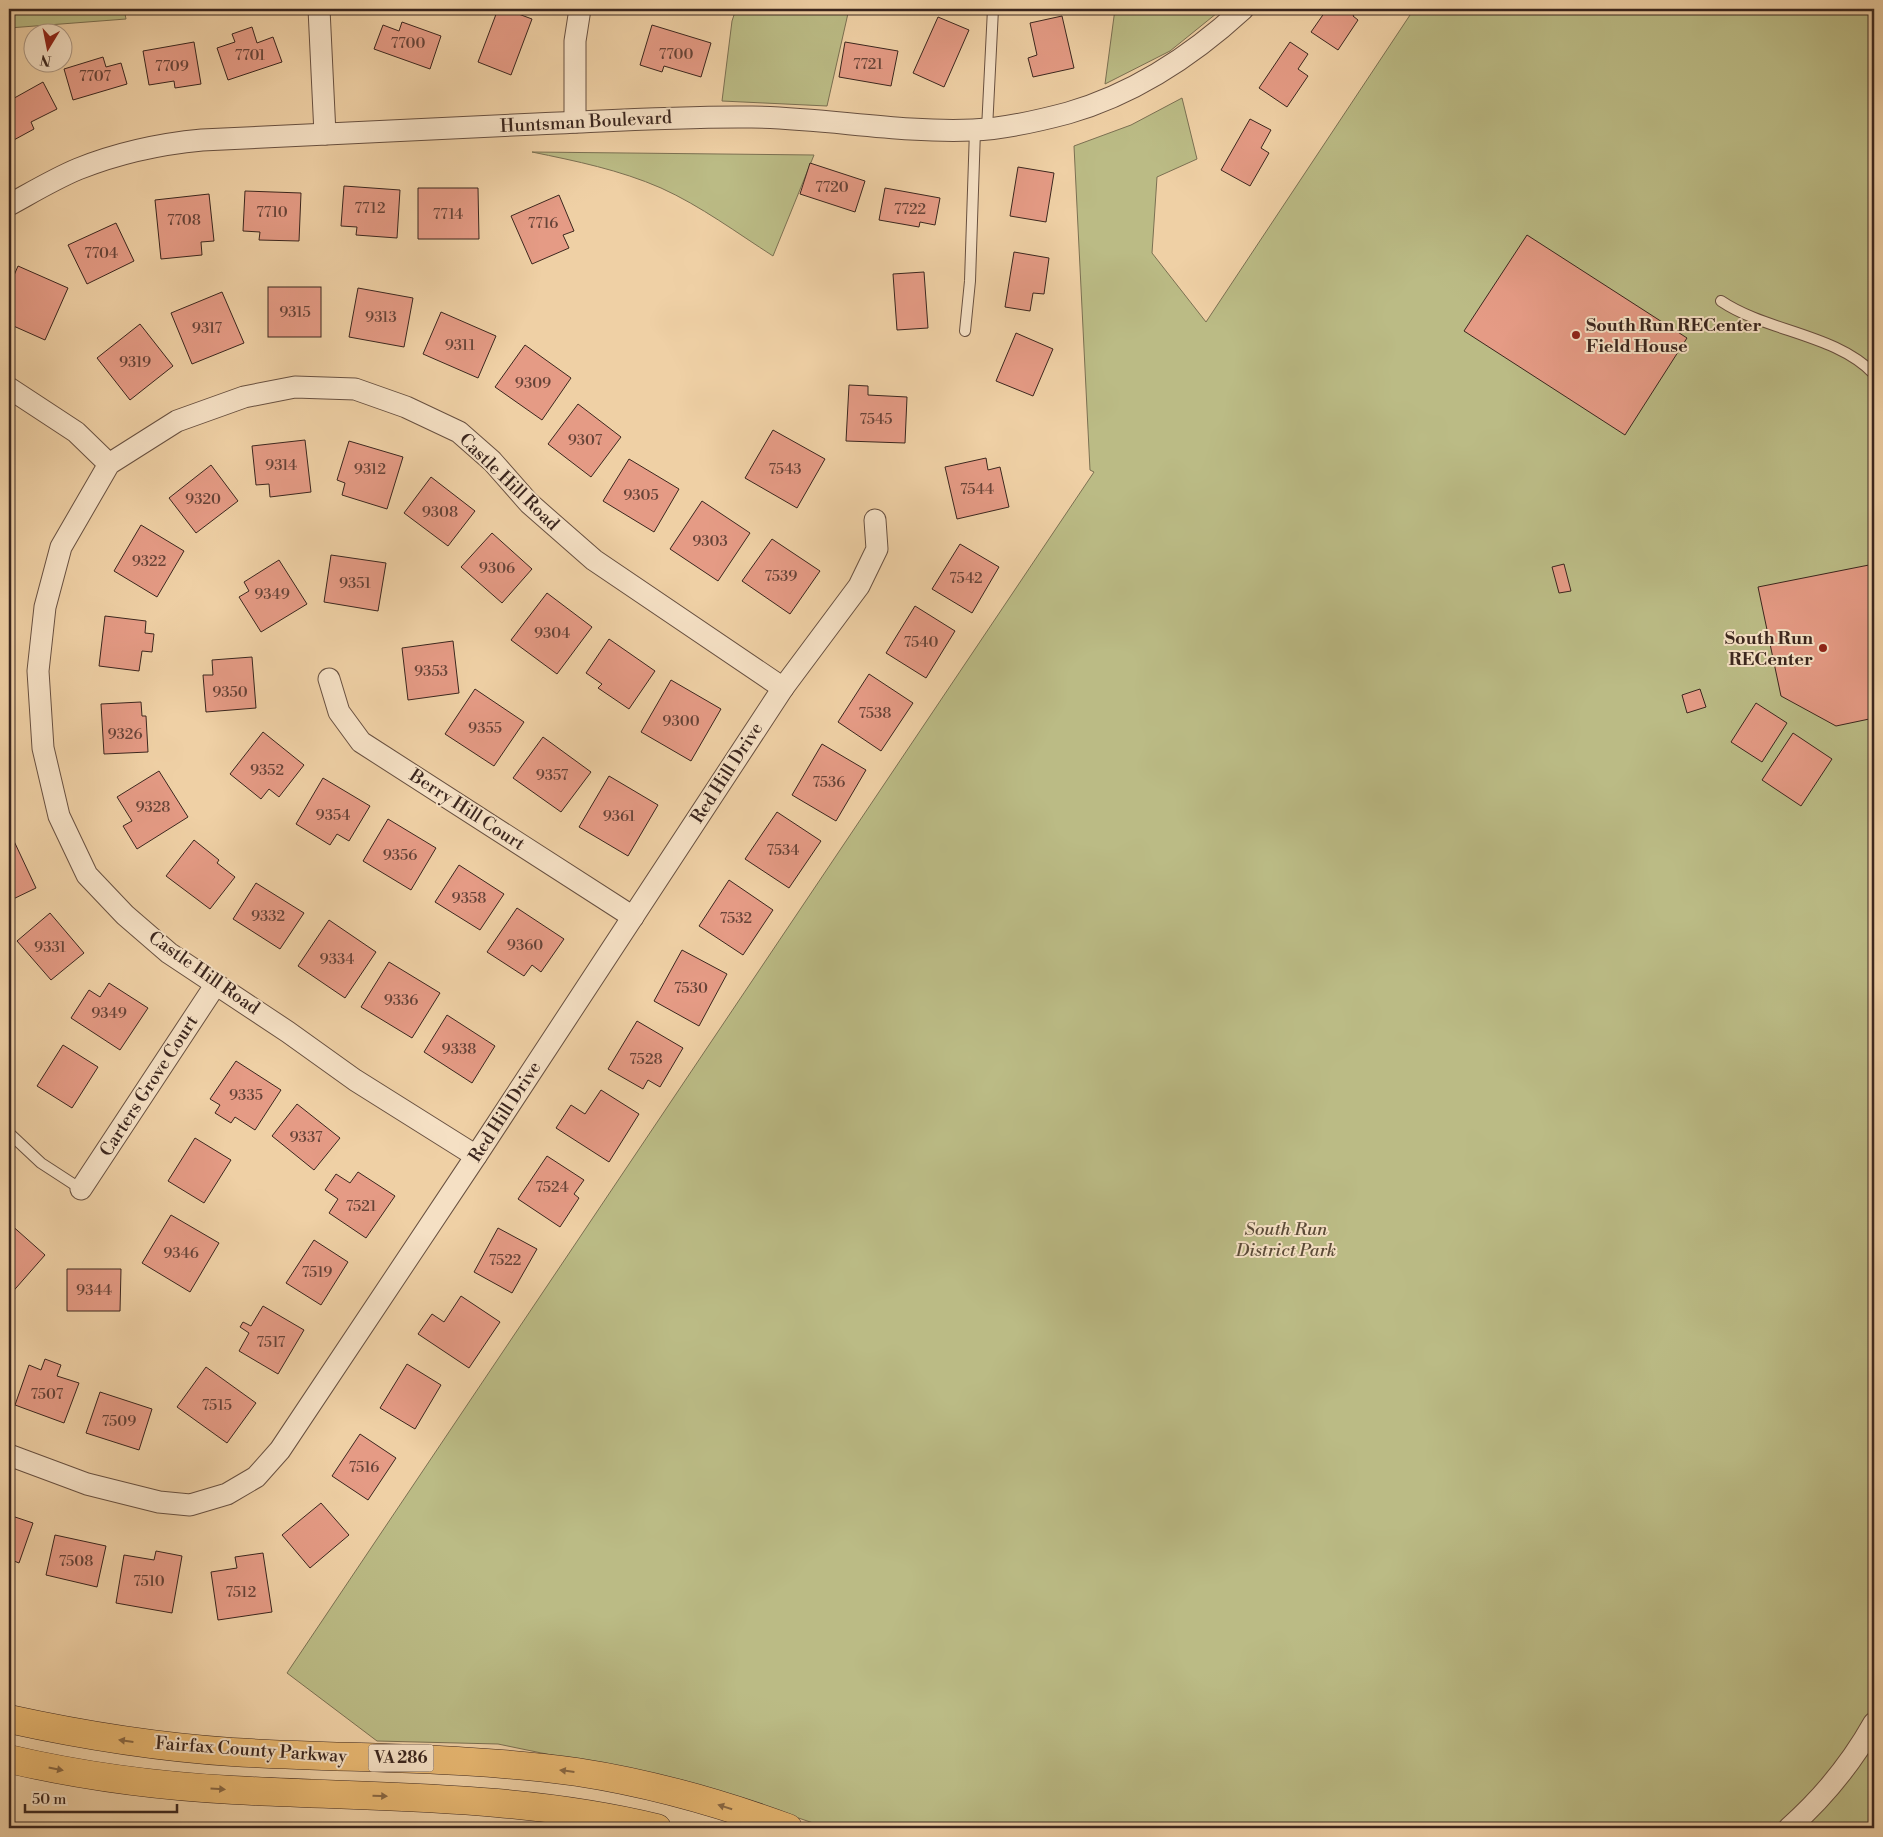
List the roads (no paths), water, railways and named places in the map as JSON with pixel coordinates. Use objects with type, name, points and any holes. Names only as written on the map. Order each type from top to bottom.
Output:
[{"type":"highway","name":"Fairfax County Parkway","points":[[9,1719],[81,1734],[196,1749],[461,1761],[578,1772],[691,1797],[788,1828]]},
{"type":"highway","name":"VA 286","points":[[9,1759],[69,1772],[190,1787],[521,1804],[592,1814],[657,1828]]},
{"type":"street","points":[[319,9],[325,134]]},
{"type":"street","points":[[575,122],[575,41],[580,9]]},
{"type":"street","name":"Huntsman Boulevard","points":[[9,205],[76,170],[121,154],[174,143],[202,140],[575,122],[754,117],[930,130],[981,130],[1068,113],[1110,98],[1164,70],[1191,52],[1243,9]]},
{"type":"street","name":"Castle Hill Road","points":[[476,1156],[355,1080],[169,953],[125,915],[87,875],[58,816],[43,748],[38,671],[45,607],[61,546],[109,464],[178,421],[244,397],[295,387],[355,389],[406,407],[459,432],[492,461],[529,503],[594,560],[783,688]]},
{"type":"street","points":[[9,388],[76,432],[109,464]]},
{"type":"street","name":"Red Hill Drive","points":[[9,1455],[87,1484],[167,1503],[190,1505],[227,1494],[256,1477],[280,1450],[476,1156],[783,688],[859,586],[877,549],[875,520]]},
{"type":"street","name":"Berry Hill Court","points":[[329,678],[339,712],[361,742],[633,916]]},
{"type":"street","name":"Carters Grove Court","points":[[81,1188],[216,984]]},
{"type":"street","points":[[1789,1828],[1815,1805],[1837,1781],[1874,1723]]},
{"type":"lane","points":[[965,331],[981,130],[994,9]]},
{"type":"lane","points":[[1721,301],[1739,314],[1844,352],[1874,374]]},
{"type":"lane","points":[[9,1133],[41,1163],[81,1188]]},
{"type":"place","name":"South Run RECenter Field House","points":[[1576,335]]},
{"type":"place","name":"South Run RECenter","points":[[1823,648]]},
{"type":"park label","name":"South Run District Park","points":[[1286,1239]]}]
